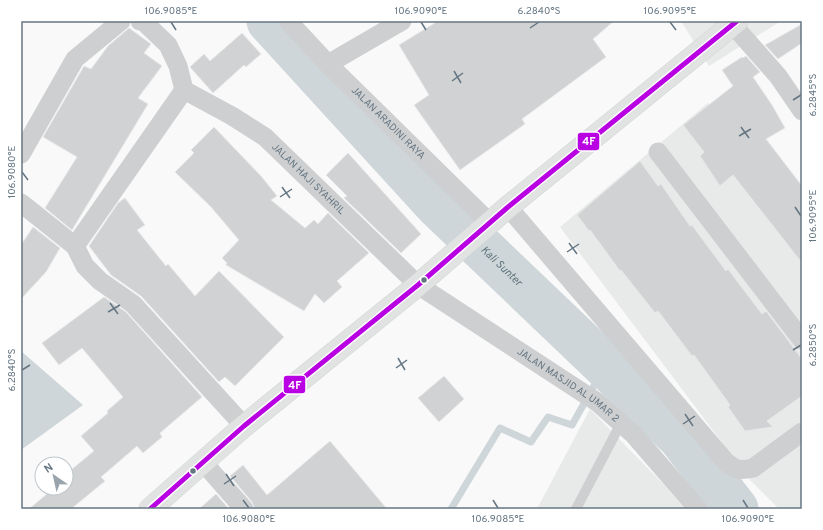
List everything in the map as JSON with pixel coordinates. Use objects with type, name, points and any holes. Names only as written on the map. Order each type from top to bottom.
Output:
[{"type":"main road","points":[[150,509],[244,426],[418,286],[508,207],[735,23]]},
{"type":"street","points":[[21,154],[75,59],[121,21]]},
{"type":"street","points":[[75,246],[184,90],[178,66],[168,45],[144,22],[140,21]]},
{"type":"street","name":"JALAN ARADINI RAYA","points":[[288,21],[484,228]]},
{"type":"street","points":[[328,64],[402,21]]},
{"type":"street","points":[[735,23],[778,76],[802,111]]},
{"type":"street","name":"JALAN HAJI SYAHRIL","points":[[184,90],[232,116],[265,137],[418,286]]},
{"type":"street","points":[[658,152],[802,340]]},
{"type":"street","points":[[21,203],[75,246],[85,266],[100,281],[133,304],[244,426]]},
{"type":"street","points":[[508,207],[726,462],[736,469],[745,470],[753,468],[802,432]]},
{"type":"street","name":"JALAN MASJID AL UMAR 2","points":[[418,286],[597,402],[634,435],[698,509]]},
{"type":"street","points":[[203,462],[244,509]]},
{"type":"lane","points":[[576,509],[621,423]]},
{"type":"shaded area","points":[[681,21],[781,21],[709,66]]},
{"type":"shaded area","points":[[708,103],[802,225],[802,509],[779,509],[751,481],[560,227]]},
{"type":"shaded area","points":[[21,351],[83,405],[21,450]]},
{"type":"shaded area","points":[[590,409],[666,487],[685,509],[537,509]]},
{"type":"building","points":[[438,21],[614,21],[593,39],[606,57],[522,119],[525,124],[460,170],[414,105],[429,95],[399,45]]},
{"type":"building","points":[[802,24],[802,43],[778,59],[765,45]]},
{"type":"building","points":[[129,28],[151,44],[144,53],[162,66],[138,98],[148,104],[72,230],[45,208],[77,157],[43,137],[84,66],[91,69],[108,46]]},
{"type":"building","points":[[242,33],[261,54],[246,67],[244,65],[213,93],[190,67],[204,54],[210,61]]},
{"type":"building","points":[[746,56],[760,72],[753,77],[772,105],[785,128],[766,139],[802,186],[802,263],[733,175],[720,186],[700,156],[704,152],[683,125],[733,86],[722,70]]},
{"type":"building","points":[[214,127],[261,176],[277,196],[271,200],[305,228],[314,220],[318,224],[328,213],[369,253],[337,281],[342,287],[324,303],[315,294],[304,311],[226,265],[227,263],[222,258],[239,240],[211,207],[175,172],[194,153],[191,150]]},
{"type":"building","points":[[348,153],[421,234],[401,253],[344,198],[347,196],[326,175]]},
{"type":"building","points":[[640,161],[658,186],[661,184],[690,226],[692,225],[726,271],[728,269],[762,314],[766,311],[802,359],[802,396],[767,421],[773,427],[745,431],[728,407],[730,405],[694,355],[692,356],[658,311],[655,313],[621,270],[620,271],[577,215]]},
{"type":"building","points":[[125,198],[145,225],[137,230],[166,266],[168,264],[195,296],[219,271],[284,337],[235,386],[225,377],[219,382],[141,296],[111,275],[89,246],[118,203]]},
{"type":"building","points":[[33,227],[60,248],[46,272],[21,299],[21,245]]},
{"type":"building","points":[[104,297],[126,312],[202,397],[160,433],[162,437],[143,453],[137,446],[101,477],[105,481],[71,509],[29,509],[44,496],[74,496],[74,467],[94,451],[81,436],[108,413],[107,411],[123,397],[82,348],[59,365],[42,343]]},
{"type":"building","points":[[444,376],[464,399],[439,422],[418,398]]},
{"type":"building","points":[[330,441],[387,509],[255,509],[252,502],[230,476],[243,465],[267,495]]},
{"type":"building","points":[[216,494],[229,509],[199,509]]},
{"type":"waterway","name":"Kali Sunter","points":[[269,21],[438,206],[680,437],[736,509]]},
{"type":"waterway","points":[[451,509],[500,428],[531,442],[548,417],[572,425],[605,366]]},
{"type":"transit line","name":"4F","points":[[150,509],[244,426],[418,285],[508,207],[737,21]]}]
